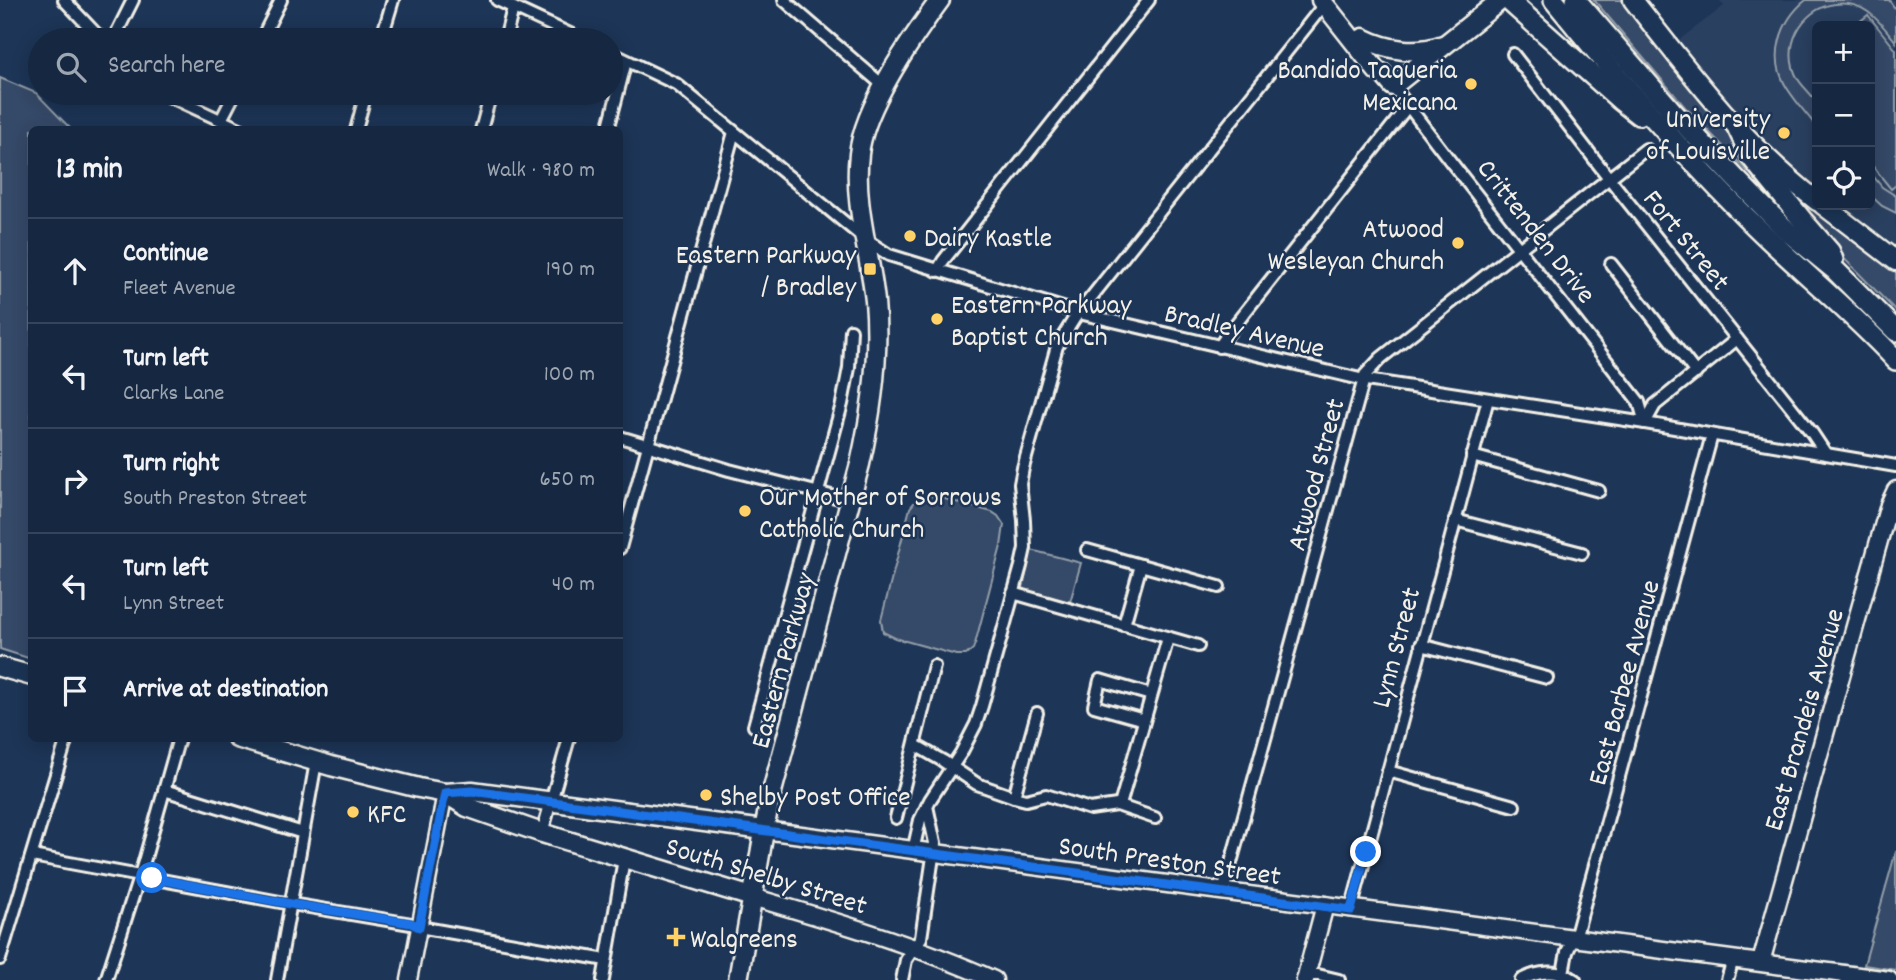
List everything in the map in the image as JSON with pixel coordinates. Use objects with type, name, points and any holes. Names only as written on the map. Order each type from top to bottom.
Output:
[{"type":"highway","points":[[1508,0],[1620,100],[1667,132]]},
{"type":"highway","points":[[1554,0],[1620,80],[1743,214],[1896,360]]},
{"type":"highway","points":[[1576,0],[1656,94],[1734,177],[1787,231],[1836,271],[1896,331]]},
{"type":"highway","points":[[1738,129],[1752,158],[1830,252],[1836,271]]},
{"type":"main road","name":"Eastern Parkway","points":[[738,980],[769,803],[867,433],[876,367],[875,302],[860,203],[859,153],[865,130],[885,86],[940,0]]},
{"type":"main road","points":[[1388,80],[1446,44],[1501,0]]},
{"type":"main road","points":[[1633,0],[1738,129],[1812,197]]},
{"type":"main road","name":"Crittenden Drive","points":[[1327,1],[1363,38],[1383,66],[1388,80]]},
{"type":"main road","name":"Crittenden Drive","points":[[1327,1],[1377,71],[1388,80]]},
{"type":"main road","points":[[1363,38],[1397,50],[1429,49],[1446,44]]},
{"type":"main road","points":[[1829,210],[1896,261]]},
{"type":"main road","name":"East Brandeis Avenue","points":[[1761,962],[1894,497]]},
{"type":"main road","points":[[0,667],[28,675]]},
{"type":"main road","points":[[250,742],[316,762],[445,793]]},
{"type":"main road","name":"South Preston Street","points":[[445,793],[472,791],[1889,980]]},
{"type":"main road","name":"South Shelby Street","points":[[445,793],[467,807],[542,833],[914,948],[994,980]]},
{"type":"main road","points":[[1306,978],[1325,905]]},
{"type":"street","points":[[64,0],[91,28]]},
{"type":"street","points":[[119,28],[133,0]]},
{"type":"street","points":[[267,28],[281,0]]},
{"type":"street","points":[[385,28],[393,0]]},
{"type":"street","points":[[497,0],[557,28]]},
{"type":"street","points":[[784,0],[885,86]]},
{"type":"street","points":[[937,271],[1149,0]]},
{"type":"street","points":[[913,850],[920,820],[933,793],[961,753],[976,724],[1025,548],[1020,484],[1057,346],[1079,313],[1327,1]]},
{"type":"street","points":[[508,28],[513,8]]},
{"type":"street","name":"Fort Street","points":[[1513,54],[1804,422],[1826,454]]},
{"type":"street","name":"Bradley Avenue","points":[[623,59],[676,84],[866,240],[889,255],[937,271],[1079,313],[1363,379],[1896,466]]},
{"type":"street","points":[[623,72],[626,61]]},
{"type":"street","name":"Crittenden Drive","points":[[1388,80],[1639,402],[1645,423]]},
{"type":"street","points":[[188,105],[234,126]]},
{"type":"street","points":[[221,120],[229,105]]},
{"type":"street","points":[[357,126],[363,105]]},
{"type":"street","points":[[482,126],[488,105]]},
{"type":"street","points":[[609,126],[615,105]]},
{"type":"street","points":[[1219,347],[1408,106]]},
{"type":"street","points":[[623,537],[734,132]]},
{"type":"street","name":"Atwood Street","points":[[1223,892],[1363,379],[1381,358],[1646,149]]},
{"type":"street","points":[[1611,264],[1696,373]]},
{"type":"street","points":[[754,726],[842,404],[849,369],[851,330]]},
{"type":"street","points":[[1645,423],[1655,405],[1737,339]]},
{"type":"street","name":"Lynn Street","points":[[1351,910],[1488,399]]},
{"type":"street","name":"East Barbee Avenue","points":[[1563,973],[1567,952],[1584,906],[1712,435]]},
{"type":"street","points":[[623,438],[729,470],[850,501]]},
{"type":"street","points":[[1472,456],[1599,491]]},
{"type":"street","points":[[1455,520],[1582,553]]},
{"type":"street","points":[[1087,550],[1219,587]]},
{"type":"street","points":[[1125,625],[1141,565]]},
{"type":"street","points":[[1013,593],[1198,646]]},
{"type":"street","points":[[1120,806],[1168,638]]},
{"type":"street","points":[[1421,646],[1547,678]]},
{"type":"street","points":[[896,818],[934,666]]},
{"type":"street","points":[[1144,720],[1094,706],[1100,680],[1151,695]]},
{"type":"street","points":[[1014,797],[1037,713]]},
{"type":"street","points":[[0,959],[66,742]]},
{"type":"street","points":[[106,980],[140,876],[178,742]]},
{"type":"street","points":[[542,833],[568,742]]},
{"type":"street","points":[[915,745],[977,784],[1014,797],[1026,800],[1046,795],[1090,809],[1117,804],[1155,818]]},
{"type":"street","points":[[277,980],[316,762]]},
{"type":"street","points":[[1388,771],[1514,806]]},
{"type":"street","points":[[164,790],[303,833]]},
{"type":"street","points":[[409,980],[445,793]]},
{"type":"street","points":[[902,980],[906,960],[921,938],[934,843],[927,806]]},
{"type":"street","points":[[32,856],[606,960]]},
{"type":"street","points":[[603,980],[624,859]]},
{"type":"street","points":[[1727,980],[1733,959]]},
{"type":"street","points":[[1521,980],[1539,973],[1563,973],[1576,980]]},
{"type":"street","points":[[1306,978],[1318,975],[1339,980]]},
{"type":"shaded area","points":[[1594,0],[1623,0],[1714,114],[1786,211],[1685,107]]},
{"type":"shaded area","name":"University of Louisville","points":[[1719,0],[1896,0],[1896,253],[1840,210],[1875,210],[1875,21],[1812,21],[1812,187],[1769,151],[1734,115],[1675,43],[1724,6]]},
{"type":"shaded area","points":[[1806,0],[1889,0],[1896,10],[1896,42],[1870,14],[1855,5],[1835,4],[1823,7],[1812,13],[1804,22],[1797,32],[1791,55],[1798,79],[1812,96],[1812,121],[1787,88],[1778,65],[1784,29]]},
{"type":"shaded area","points":[[1868,15],[1873,21],[1860,21]]},
{"type":"shaded area","points":[[1875,24],[1896,50],[1896,185],[1891,189],[1875,169]]},
{"type":"shaded area","points":[[0,78],[28,90],[28,105],[48,105],[68,126],[28,126],[28,658],[0,649]]},
{"type":"shaded area","points":[[1762,162],[1812,202],[1812,210],[1823,210],[1896,268],[1896,311],[1810,224]]},
{"type":"shaded area","points":[[1875,178],[1882,187],[1896,196],[1896,213],[1875,200]]},
{"type":"shaded area","points":[[923,496],[934,496],[992,512],[1004,525],[975,644],[966,655],[956,655],[895,638],[883,632],[881,620],[910,508]]},
{"type":"shaded area","points":[[1031,550],[1081,563],[1070,602],[1029,592],[1023,588]]},
{"type":"shaded area","points":[[1896,851],[1896,970],[1864,965]]},
{"type":"place","name":"Bandido Taqueria Mexicana","points":[[1471,84]]},
{"type":"place","name":"University of Louisville","points":[[1784,133]]},
{"type":"place","name":"Dairy Kastle","points":[[910,236]]},
{"type":"place","name":"Atwood Wesleyan Church","points":[[1458,243]]},
{"type":"place","name":"Eastern Parkway / Bradley","points":[[870,269]]},
{"type":"place","name":"Eastern Parkway Baptist Church","points":[[937,319]]},
{"type":"place","name":"Our Mother of Sorrows Catholic Church","points":[[745,511]]},
{"type":"place","name":"Shelby Post Office","points":[[706,795]]},
{"type":"place","name":"KFC","points":[[353,812]]},
{"type":"place","name":"Walgreens","points":[[676,937]]},
{"type":"route","points":[[152,878],[411,923],[419,927],[445,793],[472,791],[1351,910],[1366,852]]}]
